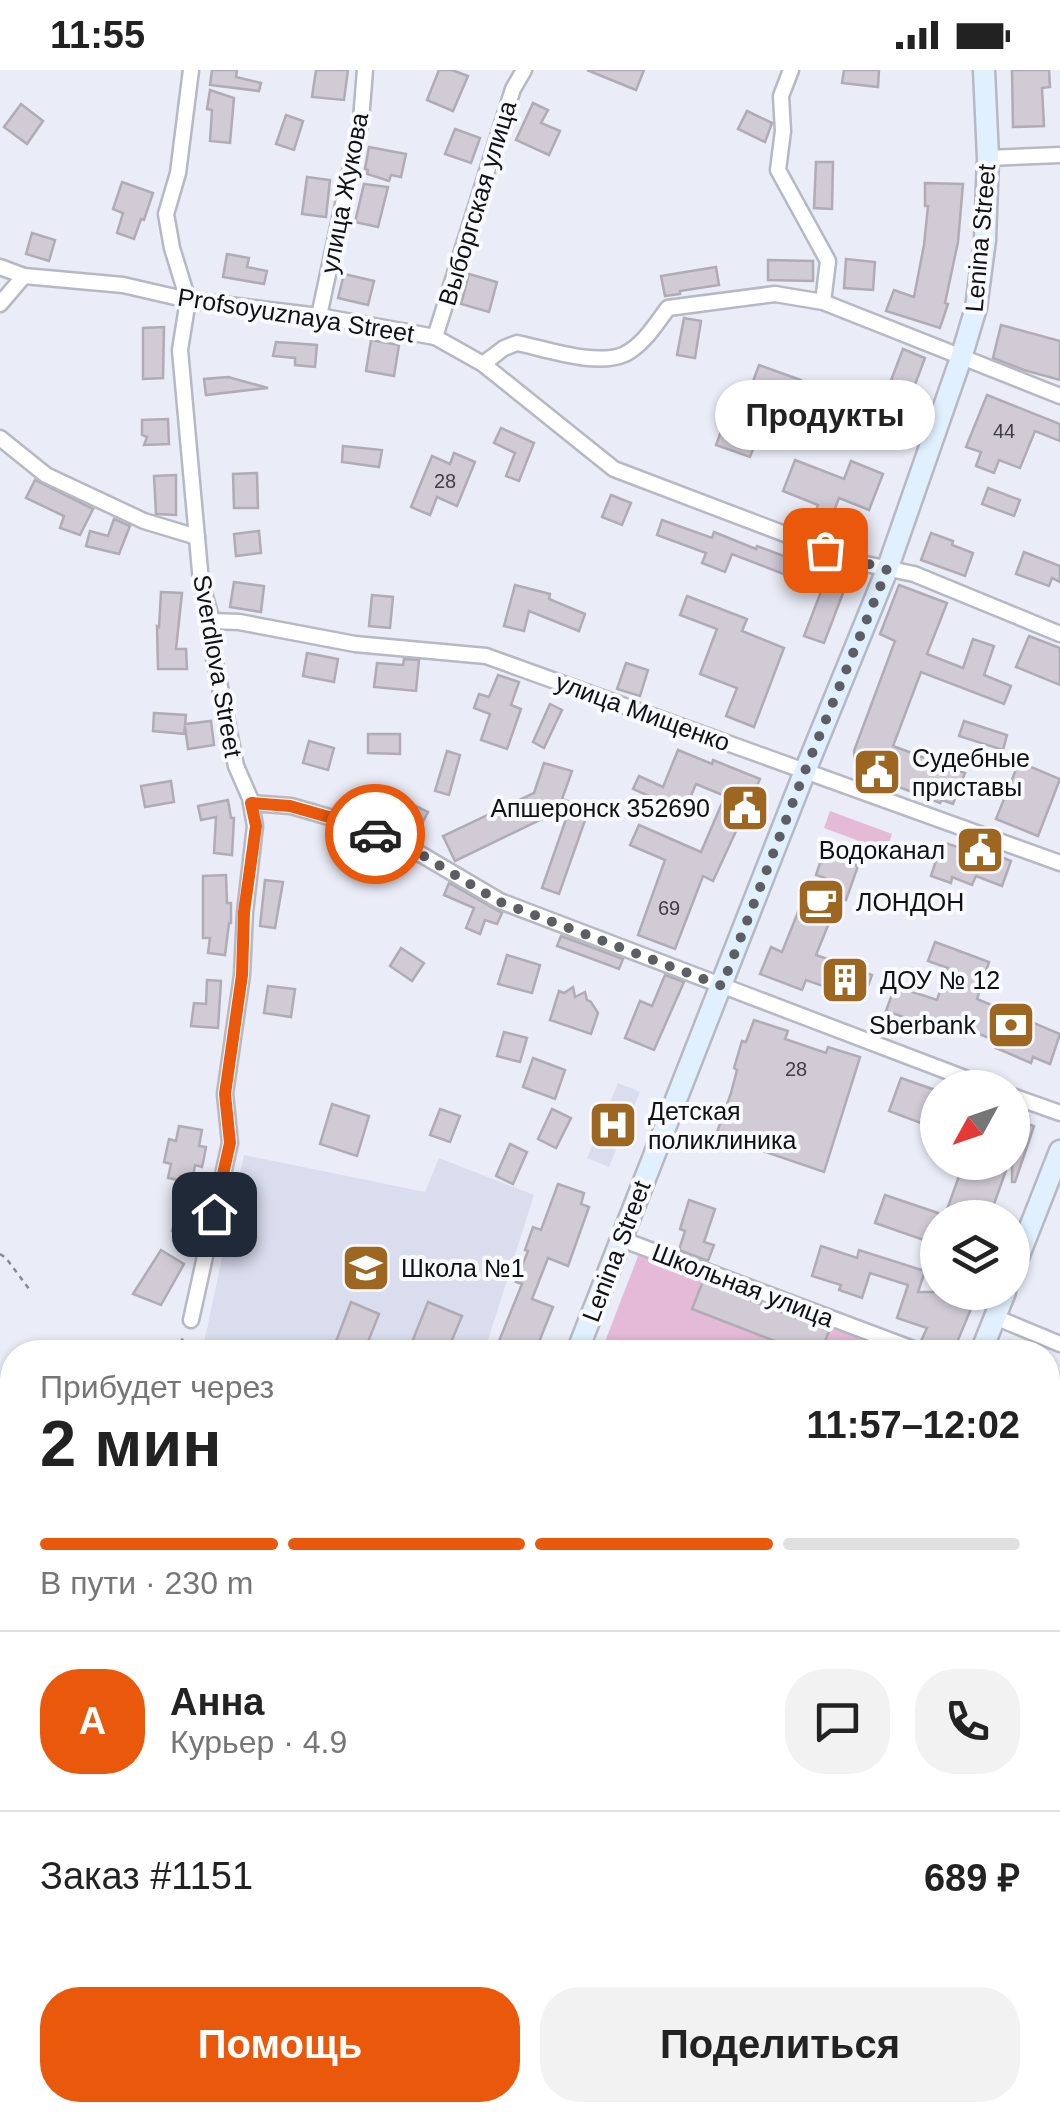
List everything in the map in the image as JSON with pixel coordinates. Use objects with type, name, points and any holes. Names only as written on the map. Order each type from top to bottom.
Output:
[{"type":"main road","name":"Lenina Street","points":[[582,1340],[887,570],[962,358],[976,308],[985,240],[988,158],[984,70]]},
{"type":"main road","points":[[1030,1228],[1060,1152]]},
{"type":"main road","points":[[985,1340],[998,1310]]},
{"type":"street","name":"Sverdlova Street","points":[[191,1320],[230,1143],[225,1094],[242,975],[244,912],[256,826],[236,766],[211,644],[212,621],[201,582],[180,350],[188,300],[166,214],[178,174],[192,70]]},
{"type":"street","name":"улица Жукова","points":[[318,316],[361,120],[365,70]]},
{"type":"street","name":"Выборгская улица","points":[[435,337],[513,88],[524,70]]},
{"type":"street","points":[[791,70],[781,96],[784,132],[778,170],[828,261],[823,302]]},
{"type":"street","points":[[988,158],[1060,156]]},
{"type":"street","name":"Profsoyuznaya Street","points":[[0,267],[24,276],[124,285],[188,300],[318,316],[435,337],[483,364],[614,469],[860,563],[914,574],[1060,634]]},
{"type":"street","points":[[0,304],[24,276]]},
{"type":"street","points":[[483,364],[516,343],[596,360],[624,354],[647,336],[668,308],[775,294],[823,302],[1060,396]]},
{"type":"street","points":[[0,438],[46,475],[144,521],[197,537]]},
{"type":"street","name":"улица Мищенко","points":[[212,621],[239,622],[354,644],[486,656],[1060,863]]},
{"type":"street","points":[[251,803],[290,806],[350,823],[422,855],[500,902],[944,1070]]},
{"type":"street","points":[[1030,1103],[1060,1114]]},
{"type":"street","name":"Школьная улица","points":[[620,1240],[888,1340]]},
{"type":"street","points":[[995,1317],[1050,1340]]},
{"type":"path","points":[[0,1254],[29,1289]]},
{"type":"path","points":[[182,1340],[191,1320]]},
{"type":"shaded area","points":[[830,811],[892,834],[886,851],[824,828]]},
{"type":"shaded area","name":"Детская поликлиника","points":[[618,1083],[640,1092],[609,1167],[587,1158]]},
{"type":"shaded area","name":"Школа №1","points":[[244,1155],[425,1192],[439,1158],[534,1195],[488,1340],[205,1340]]},
{"type":"shaded area","points":[[640,1251],[870,1340],[606,1340]]},
{"type":"building","points":[[212,70],[237,70],[236,77],[261,83],[259,91],[210,85]]},
{"type":"building","points":[[316,70],[348,70],[344,100],[312,97]]},
{"type":"building","points":[[439,70],[468,76],[453,111],[427,100]]},
{"type":"building","points":[[587,70],[644,70],[636,90]]},
{"type":"building","points":[[844,70],[879,70],[878,87],[842,83]]},
{"type":"building","points":[[1012,70],[1049,70],[1050,87],[1042,88],[1044,126],[1013,127]]},
{"type":"building","points":[[210,90],[234,98],[230,143],[210,141]]},
{"type":"building","points":[[533,103],[548,110],[541,123],[560,131],[549,155],[516,140]]},
{"type":"building","points":[[21,104],[43,121],[27,144],[4,127]]},
{"type":"building","points":[[747,111],[772,123],[765,142],[738,129]]},
{"type":"building","points":[[286,115],[303,121],[294,150],[276,144]]},
{"type":"building","points":[[455,129],[480,138],[471,163],[445,154]]},
{"type":"building","points":[[369,147],[406,154],[401,177],[391,175],[389,181],[367,174]]},
{"type":"building","points":[[816,162],[833,162],[832,209],[814,208]]},
{"type":"building","points":[[307,177],[330,180],[326,217],[302,214]]},
{"type":"building","points":[[122,182],[153,193],[134,239],[117,233],[123,213],[113,209]]},
{"type":"building","points":[[925,183],[963,184],[958,242],[940,328],[886,311],[894,290],[914,297],[928,206]]},
{"type":"building","points":[[364,184],[388,187],[378,227],[355,222]]},
{"type":"building","points":[[32,233],[55,240],[49,261],[26,254]]},
{"type":"building","points":[[227,254],[249,258],[247,267],[267,271],[264,284],[223,277]]},
{"type":"building","points":[[846,259],[875,262],[873,290],[844,288]]},
{"type":"building","points":[[768,260],[813,261],[813,281],[768,280]]},
{"type":"building","points":[[716,267],[719,285],[665,296],[661,276]]},
{"type":"building","points":[[344,274],[374,281],[368,305],[338,298]]},
{"type":"building","points":[[469,274],[497,282],[489,312],[461,304]]},
{"type":"building","points":[[684,318],[701,321],[695,358],[677,355]]},
{"type":"building","points":[[1001,325],[1060,341],[1060,380],[993,358]]},
{"type":"building","points":[[164,327],[163,378],[143,379],[143,328]]},
{"type":"building","points":[[371,340],[399,345],[394,376],[366,371]]},
{"type":"building","points":[[276,342],[317,345],[315,367],[295,365],[295,358],[273,356]]},
{"type":"building","points":[[903,349],[925,358],[904,414],[865,399],[870,385],[887,391]]},
{"type":"building","points":[[759,365],[801,380],[795,397],[824,409],[811,443],[798,438],[806,416],[748,395]]},
{"type":"building","points":[[228,377],[268,388],[206,395],[204,379]]},
{"type":"building","points":[[987,395],[1060,424],[1060,441],[1035,431],[1020,468],[999,460],[994,473],[976,466],[981,452],[966,447]]},
{"type":"building","points":[[726,418],[760,431],[750,457],[716,445]]},
{"type":"building","points":[[168,419],[169,444],[144,445],[147,437],[142,435],[142,420]]},
{"type":"building","points":[[501,428],[534,443],[519,481],[506,476],[515,453],[494,443]]},
{"type":"building","points":[[343,446],[382,450],[379,467],[342,462]]},
{"type":"building","points":[[454,453],[475,462],[457,506],[437,497],[430,515],[411,507],[432,456],[450,464]]},
{"type":"building","points":[[795,460],[844,479],[851,461],[883,474],[869,510],[839,498],[824,537],[808,530],[818,505],[783,491]]},
{"type":"building","points":[[257,473],[258,508],[234,508],[233,474]]},
{"type":"building","points":[[176,475],[176,515],[156,514],[154,476]]},
{"type":"building","points":[[35,480],[93,509],[80,535],[60,528],[64,516],[26,498]]},
{"type":"building","points":[[988,488],[1020,500],[1014,516],[982,504]]},
{"type":"building","points":[[611,495],[631,503],[622,525],[602,517]]},
{"type":"building","points":[[114,519],[130,526],[119,554],[86,546],[90,531],[108,536]]},
{"type":"building","points":[[662,520],[712,538],[714,532],[848,580],[824,643],[804,636],[822,589],[732,554],[725,572],[702,563],[706,553],[657,535]]},
{"type":"building","points":[[259,531],[261,553],[236,556],[234,534]]},
{"type":"building","points":[[931,533],[973,553],[965,576],[921,560]]},
{"type":"building","points":[[1024,552],[1060,566],[1060,582],[1052,578],[1049,586],[1016,574]]},
{"type":"building","points":[[234,582],[264,586],[261,612],[230,607]]},
{"type":"building","points":[[515,585],[550,594],[549,599],[585,614],[579,631],[529,611],[524,631],[504,626]]},
{"type":"building","points":[[899,585],[947,603],[927,654],[963,668],[973,639],[994,646],[984,675],[1011,686],[1004,704],[921,672],[893,746],[965,773],[953,804],[942,800],[940,803],[863,773],[855,763],[854,751],[895,641],[880,634]]},
{"type":"building","points":[[161,592],[182,593],[176,649],[186,649],[187,669],[158,669]]},
{"type":"building","points":[[372,595],[393,597],[390,628],[369,626]]},
{"type":"building","points":[[687,596],[747,619],[742,631],[784,648],[754,727],[726,716],[737,688],[700,674],[717,629],[680,615]]},
{"type":"building","points":[[1029,636],[1060,648],[1060,685],[1016,667]]},
{"type":"building","points":[[307,653],[338,659],[334,682],[303,676]]},
{"type":"building","points":[[404,659],[419,660],[416,691],[374,687],[377,663],[403,665]]},
{"type":"building","points":[[626,663],[648,670],[640,696],[617,689]]},
{"type":"building","points":[[498,675],[519,682],[511,705],[521,709],[507,749],[481,740],[490,714],[474,708],[479,694],[489,697]]},
{"type":"building","points":[[550,704],[562,710],[544,748],[533,742]]},
{"type":"building","points":[[154,713],[186,715],[185,724],[211,721],[214,745],[188,749],[185,726],[184,734],[153,731]]},
{"type":"building","points":[[964,721],[1007,735],[1003,750],[959,736]]},
{"type":"building","points":[[368,734],[400,734],[400,754],[368,753]]},
{"type":"building","points":[[309,741],[334,748],[328,770],[303,763]]},
{"type":"building","points":[[678,750],[760,779],[713,881],[703,876],[675,949],[638,935],[665,860],[630,845],[639,825],[701,852],[725,796],[696,784],[684,812],[633,789],[639,776],[663,787]]},
{"type":"building","points":[[447,751],[460,755],[449,795],[435,791]]},
{"type":"building","points":[[1019,762],[1060,779],[1038,836],[996,819]]},
{"type":"building","points":[[544,763],[572,771],[562,799],[589,809],[559,894],[542,888],[571,805],[455,861],[443,836],[534,793]]},
{"type":"building","points":[[171,781],[174,802],[145,807],[141,786]]},
{"type":"building","points":[[228,800],[234,818],[232,855],[214,853],[216,817],[201,820],[198,806]]},
{"type":"building","points":[[404,800],[428,812],[418,831],[394,819]]},
{"type":"building","points":[[942,842],[970,851],[973,845],[1011,861],[1002,886],[976,876],[972,885],[952,877],[951,883],[931,876]]},
{"type":"building","points":[[823,854],[858,866],[846,900],[842,898],[836,914],[833,913],[816,955],[872,975],[863,1000],[806,980],[802,990],[760,974],[771,947],[782,952],[800,907],[813,912],[825,878],[816,875]]},
{"type":"building","points":[[226,875],[231,923],[225,955],[208,953],[210,938],[203,938],[203,876]]},
{"type":"building","points":[[265,880],[283,882],[275,928],[260,926]]},
{"type":"building","points":[[449,883],[502,913],[497,924],[485,920],[480,934],[466,928],[474,908],[444,895]]},
{"type":"building","points":[[561,936],[623,959],[619,969],[557,946]]},
{"type":"building","points":[[935,942],[989,962],[977,999],[1060,1034],[1050,1064],[1033,1057],[1031,1063],[996,1048],[999,1042],[967,1029],[964,1037],[886,1011],[895,986],[937,1000],[948,968],[928,961]]},
{"type":"building","points":[[401,948],[424,963],[412,981],[390,966]]},
{"type":"building","points":[[507,955],[540,965],[532,993],[498,984]]},
{"type":"building","points":[[665,975],[684,982],[654,1050],[625,1038],[640,1001],[652,1006]]},
{"type":"building","points":[[207,980],[221,981],[218,1028],[191,1026],[194,1003],[206,1004]]},
{"type":"building","points":[[268,986],[295,989],[291,1017],[264,1013]]},
{"type":"building","points":[[573,987],[575,997],[585,992],[598,1013],[591,1034],[550,1020],[559,991],[564,993]]},
{"type":"building","points":[[754,1020],[788,1031],[785,1039],[826,1053],[828,1047],[860,1057],[824,1172],[716,1135],[731,1093],[742,1041],[746,1042]]},
{"type":"building","points":[[504,1032],[527,1038],[520,1062],[497,1056]]},
{"type":"building","points":[[533,1058],[565,1070],[555,1099],[523,1087]]},
{"type":"building","points":[[901,1078],[920,1085],[920,1123],[889,1111]]},
{"type":"building","points":[[332,1104],[369,1116],[357,1156],[320,1144]]},
{"type":"building","points":[[440,1109],[460,1116],[450,1142],[430,1135]]},
{"type":"building","points":[[552,1109],[571,1118],[556,1148],[538,1139]]},
{"type":"building","points":[[179,1126],[202,1130],[199,1146],[206,1147],[202,1167],[195,1165],[192,1183],[168,1178],[171,1164],[164,1162],[169,1139],[176,1141]]},
{"type":"building","points":[[510,1144],[527,1152],[513,1184],[496,1176]]},
{"type":"building","points":[[958,1180],[1003,1180],[995,1200],[950,1200]]},
{"type":"building","points":[[558,1184],[584,1193],[581,1204],[589,1207],[568,1266],[548,1258],[532,1299],[553,1307],[540,1340],[499,1340],[522,1284],[516,1282],[533,1227],[541,1230]]},
{"type":"building","points":[[885,1195],[920,1207],[920,1239],[875,1223]]},
{"type":"building","points":[[689,1200],[715,1209],[704,1242],[714,1245],[708,1261],[679,1250],[685,1231],[680,1229]]},
{"type":"building","points":[[179,1205],[198,1210],[192,1236],[172,1231]]},
{"type":"building","points":[[821,1246],[857,1258],[859,1250],[920,1269],[920,1310],[970,1310],[958,1340],[921,1340],[927,1328],[897,1318],[908,1285],[870,1273],[862,1298],[839,1290],[841,1285],[812,1276]]},
{"type":"building","points":[[161,1250],[184,1264],[161,1305],[133,1294]]},
{"type":"building","points":[[703,1281],[829,1331],[826,1340],[772,1340],[692,1309]]},
{"type":"building","points":[[351,1302],[379,1314],[369,1340],[337,1340]]},
{"type":"building","points":[[428,1302],[462,1316],[452,1340],[413,1340]]},
{"type":"way so far","points":[[375,834],[422,855],[500,902],[722,986],[887,570],[825,550]]},
{"type":"place","name":"Продукты","points":[[825,550]]},
{"type":"place","name":"Судебные приставы","points":[[877,772]]},
{"type":"place","name":"Апшеронск 352690","points":[[745,808]]},
{"type":"place","name":"Водоканал","points":[[980,850]]},
{"type":"place","name":"ЛОНДОН","points":[[821,902]]},
{"type":"place","name":"ДОУ № 12","points":[[845,980]]},
{"type":"place","name":"Sberbank","points":[[1011,1025]]},
{"type":"place","name":"Детская поликлиника","points":[[613,1125]]},
{"type":"place","name":"Школа №1","points":[[366,1268]]},
{"type":"route","points":[[214,1214],[230,1143],[225,1094],[242,975],[244,912],[256,826],[251,803],[290,806],[375,834]]}]
